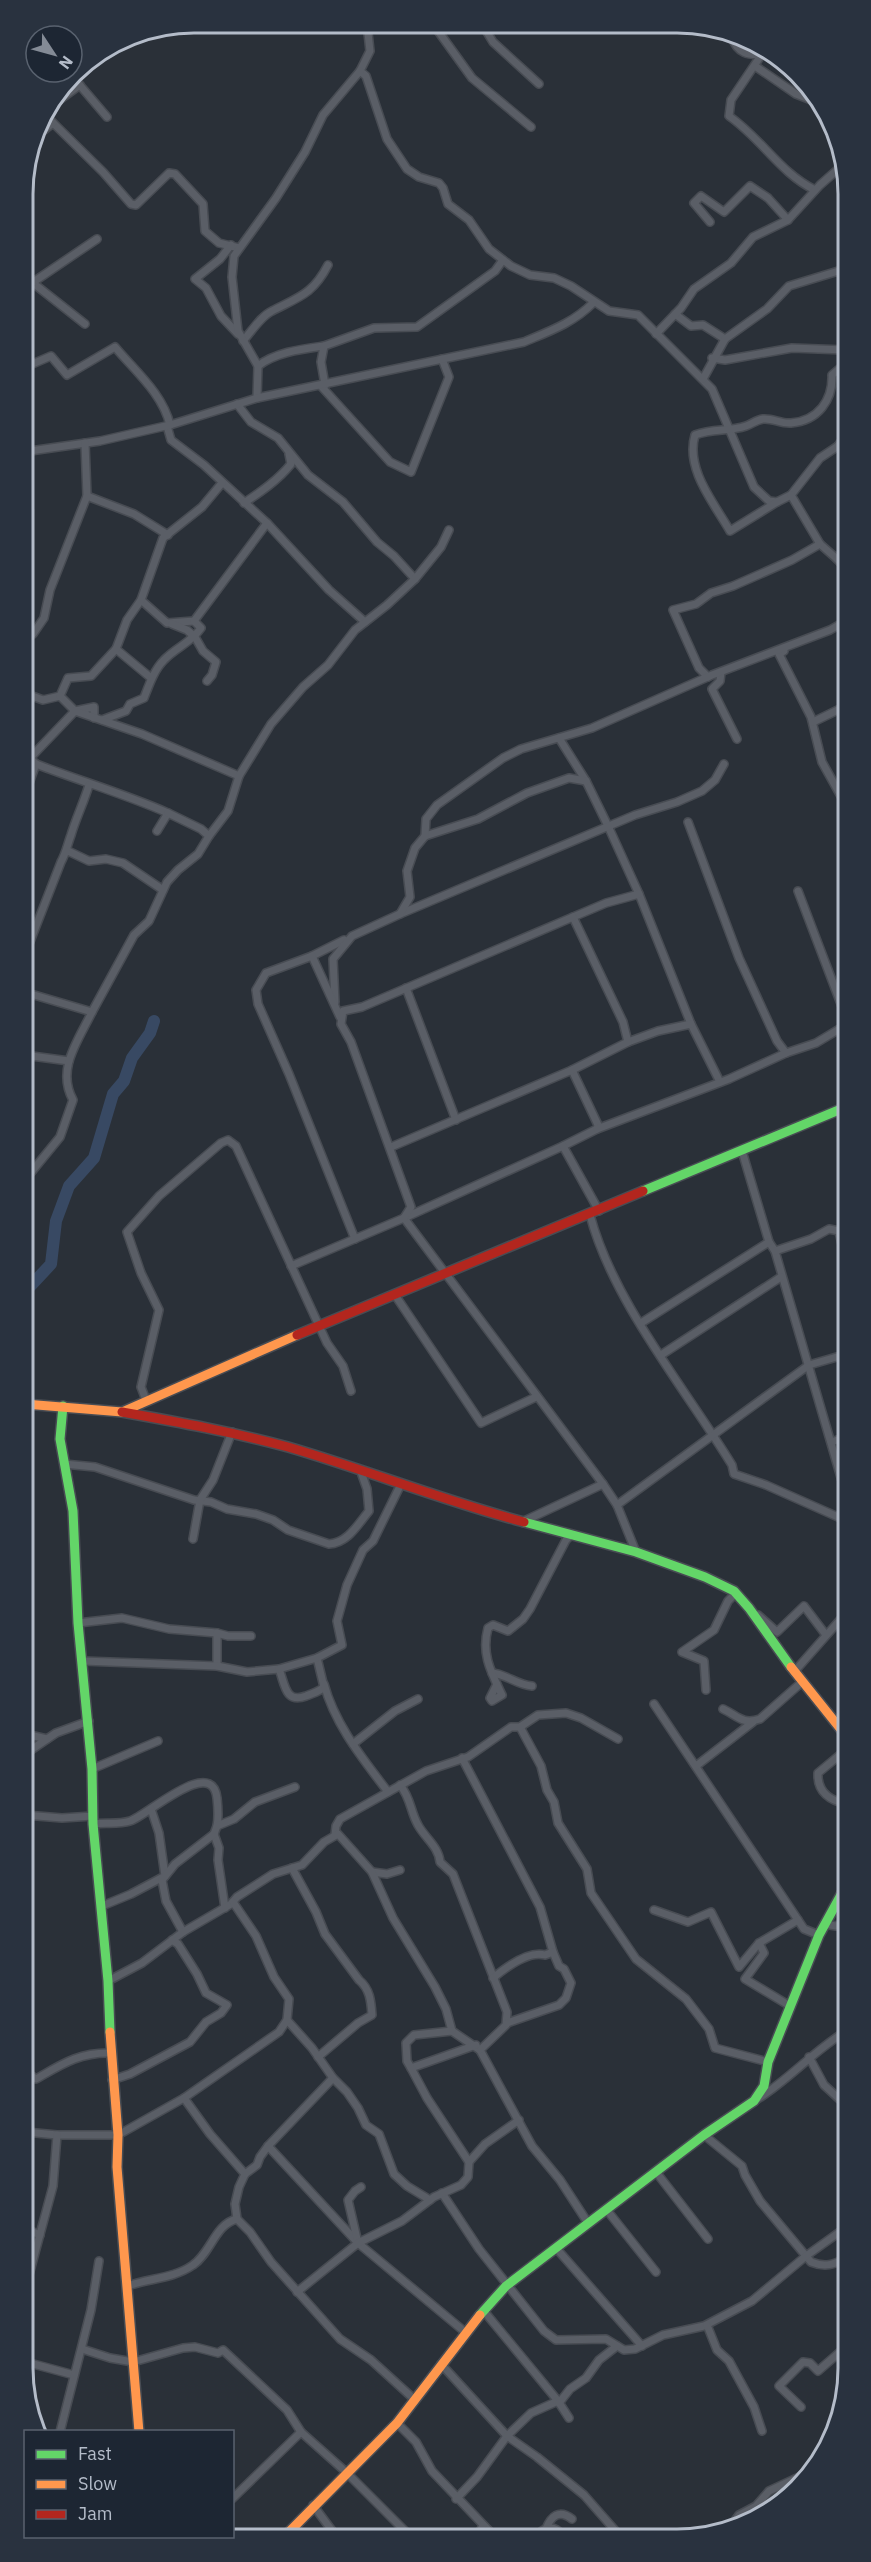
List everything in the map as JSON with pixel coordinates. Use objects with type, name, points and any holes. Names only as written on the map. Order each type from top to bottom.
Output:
[{"type":"street","points":[[241,338],[232,270],[234,256],[282,189],[323,115],[360,71],[370,51],[368,33]]},
{"type":"street","points":[[440,33],[472,78],[531,127]]},
{"type":"street","points":[[488,33],[493,42],[539,84]]},
{"type":"street","points":[[734,44],[740,51],[750,56],[758,55]]},
{"type":"street","points":[[761,57],[731,100],[729,116],[755,136],[790,175],[815,190]]},
{"type":"street","points":[[754,66],[796,94],[806,98]]},
{"type":"street","points":[[360,71],[366,76],[387,140],[406,169],[419,177],[439,183],[448,204],[469,220],[489,249],[503,260],[530,275],[554,278],[571,286],[593,303],[609,311],[638,315],[712,388],[754,487],[769,501],[777,502]]},
{"type":"street","points":[[68,94],[80,85],[107,117]]},
{"type":"street","points":[[48,127],[53,123],[103,172],[131,204],[136,205],[169,173],[176,174],[203,204],[205,231],[219,243],[239,248]]},
{"type":"street","points":[[656,334],[694,289],[731,263],[753,237],[788,220],[837,171]]},
{"type":"street","points":[[710,222],[694,203],[701,196],[724,212],[750,186],[768,198],[788,220]]},
{"type":"street","points":[[85,324],[33,283],[97,239]]},
{"type":"street","points":[[219,243],[221,257]]},
{"type":"street","points":[[231,245],[221,257],[195,279],[206,288],[221,316],[241,338],[258,366],[257,398]]},
{"type":"street","points":[[258,366],[264,361],[300,349],[324,346],[374,328],[417,327],[495,271],[503,260]]},
{"type":"street","points":[[241,338],[271,311],[296,301],[311,290],[320,281],[328,265]]},
{"type":"street","points":[[703,379],[724,339],[760,315],[789,286],[838,271]]},
{"type":"street","points":[[33,451],[85,443],[169,425],[257,398],[323,386],[524,342],[562,327],[593,303]]},
{"type":"street","points":[[675,314],[691,326],[703,325],[724,339]]},
{"type":"street","points":[[324,346],[321,362],[323,386],[390,462],[411,472],[449,377],[442,359]]},
{"type":"street","points":[[33,364],[51,356],[67,375],[115,347],[158,396],[168,414],[171,440],[204,465],[244,502],[329,590],[365,621]]},
{"type":"street","points":[[712,358],[725,360],[792,348],[838,350]]},
{"type":"street","points":[[838,370],[832,375],[829,399],[815,415],[792,423],[768,419],[731,429],[711,429],[695,435],[692,446],[696,472],[730,531],[791,495],[820,458],[838,446]]},
{"type":"street","points":[[237,404],[252,422],[278,438],[308,475],[343,502],[377,542],[394,555],[415,579]]},
{"type":"street","points":[[33,634],[44,618],[50,590],[87,496],[85,443]]},
{"type":"street","points":[[244,502],[264,490],[284,472],[291,464],[289,451]]},
{"type":"street","points":[[60,696],[68,678],[91,676],[116,649],[127,620],[141,600],[157,550],[168,535],[202,507],[222,483]]},
{"type":"street","points":[[791,495],[820,544],[837,558]]},
{"type":"street","points":[[87,496],[134,514],[168,535]]},
{"type":"street","points":[[171,623],[194,621],[267,524]]},
{"type":"street","points":[[33,1170],[60,1137],[73,1100],[65,1084],[65,1071],[69,1061],[92,1012],[134,935],[153,914],[163,890],[178,870],[198,854],[228,812],[239,776],[271,724],[303,687],[328,665],[355,630],[415,579],[441,547],[449,530]]},
{"type":"street","points":[[708,677],[699,668],[673,610],[696,603],[711,593],[734,586],[792,560],[820,544]]},
{"type":"street","points":[[141,600],[167,623],[187,630],[195,637],[203,651],[216,662],[212,675],[207,681]]},
{"type":"street","points":[[98,719],[126,711],[130,704],[144,698],[151,678],[164,660],[195,637],[201,628],[194,621]]},
{"type":"street","points":[[838,626],[778,654],[813,722],[822,762],[838,791]]},
{"type":"street","points":[[425,836],[426,819],[437,805],[509,754],[592,728],[708,677],[830,630]]},
{"type":"street","points":[[116,649],[151,678]]},
{"type":"street","points":[[721,672],[720,681],[712,688],[737,739]]},
{"type":"street","points":[[33,696],[43,700],[60,696]]},
{"type":"street","points":[[60,696],[75,711],[142,734],[239,776]]},
{"type":"street","points":[[813,722],[838,710]]},
{"type":"street","points":[[33,751],[75,711]]},
{"type":"street","points":[[559,738],[586,781],[608,826],[639,894],[691,1024],[720,1082]]},
{"type":"street","points":[[33,762],[89,785],[126,795],[201,829],[209,836]]},
{"type":"street","points":[[33,772],[36,764]]},
{"type":"street","points":[[355,1239],[289,1074],[258,1004],[256,990],[266,973],[312,956],[400,914],[608,826],[702,792],[715,780],[724,764]]},
{"type":"street","points":[[400,914],[410,897],[407,871],[415,848],[425,836],[478,819],[527,793],[569,778],[586,781]]},
{"type":"street","points":[[33,933],[60,862],[68,851],[89,785]]},
{"type":"street","points":[[157,831],[168,813]]},
{"type":"street","points":[[688,822],[740,958],[777,1041],[786,1053]]},
{"type":"street","points":[[68,851],[89,861],[106,859],[123,863],[163,890]]},
{"type":"street","points":[[798,891],[838,996]]},
{"type":"street","points":[[340,1017],[343,1011],[362,1007],[606,903],[639,894]]},
{"type":"street","points":[[573,917],[624,1022],[628,1042]]},
{"type":"street","points":[[335,1002],[333,959],[352,936]]},
{"type":"street","points":[[312,956],[335,1002],[341,1024],[351,1042],[411,1201],[411,1207],[404,1218]]},
{"type":"street","points":[[406,988],[456,1120]]},
{"type":"street","points":[[33,995],[92,1012]]},
{"type":"street","points":[[391,1147],[572,1070],[628,1042],[658,1031],[691,1024]]},
{"type":"street","points":[[291,1266],[404,1218],[597,1129],[720,1082],[816,1042],[838,1030]]},
{"type":"street","points":[[33,1056],[69,1061]]},
{"type":"street","points":[[572,1070],[598,1125],[597,1129]]},
{"type":"street","points":[[122,1412],[320,1325],[838,1110]]},
{"type":"street","points":[[146,1400],[141,1387],[159,1310],[141,1273],[127,1232],[159,1196],[221,1143],[228,1140],[236,1146],[327,1343],[343,1366],[351,1391]]},
{"type":"street","points":[[563,1146],[594,1213],[599,1247],[641,1323],[689,1400],[713,1433],[732,1465],[734,1474],[766,1485],[838,1517]]},
{"type":"street","points":[[742,1151],[769,1242],[776,1251],[781,1277],[838,1466]]},
{"type":"street","points":[[404,1218],[603,1484],[617,1505],[636,1552]]},
{"type":"street","points":[[776,1251],[811,1239],[829,1229],[838,1230]]},
{"type":"street","points":[[641,1323],[769,1242]]},
{"type":"street","points":[[661,1355],[781,1277]]},
{"type":"street","points":[[395,1295],[481,1424],[536,1397]]},
{"type":"street","points":[[617,1505],[808,1365],[838,1357]]},
{"type":"street","points":[[33,1404],[122,1412],[232,1432],[571,1535],[636,1552],[705,1577],[736,1593],[794,1672],[838,1726]]},
{"type":"street","points":[[63,1406],[60,1433],[73,1511],[78,1623],[89,1721],[93,1820],[108,1981],[112,2080],[118,2135],[117,2167],[140,2430]]},
{"type":"street","points":[[193,1539],[200,1500],[213,1480],[232,1432]]},
{"type":"street","points":[[831,1442],[838,1440]]},
{"type":"street","points":[[64,1464],[95,1467],[194,1500],[256,1514],[273,1520],[288,1530],[329,1544],[335,1544],[346,1538],[369,1511],[367,1489],[361,1472]]},
{"type":"street","points":[[83,1661],[217,1666],[247,1672],[279,1670],[317,1658],[342,1645],[337,1621],[347,1585],[363,1550],[373,1541],[401,1484]]},
{"type":"street","points":[[524,1521],[603,1484]]},
{"type":"street","points":[[497,1684],[484,1643],[488,1628],[493,1625],[508,1631],[523,1619],[566,1540],[571,1535]]},
{"type":"street","points":[[706,1690],[704,1661],[682,1652],[714,1630],[728,1601],[736,1593]]},
{"type":"street","points":[[749,1608],[777,1632],[804,1606],[826,1635]]},
{"type":"street","points":[[78,1623],[122,1618],[169,1629],[228,1636],[251,1636]]},
{"type":"street","points":[[794,1672],[838,1622]]},
{"type":"street","points":[[217,1633],[217,1666]]},
{"type":"street","points":[[317,1658],[328,1699],[353,1744],[388,1792]]},
{"type":"street","points":[[279,1670],[286,1692],[295,1698],[318,1692],[322,1690],[324,1684]]},
{"type":"street","points":[[492,1673],[499,1673],[532,1686]]},
{"type":"street","points":[[696,1766],[760,1719],[802,1682]]},
{"type":"street","points":[[353,1744],[395,1711],[418,1699]]},
{"type":"street","points":[[654,1704],[804,1929],[819,1935]]},
{"type":"street","points":[[723,1709],[746,1723],[753,1722]]},
{"type":"street","points":[[335,1835],[340,1819],[426,1771],[478,1751],[511,1727],[520,1727],[538,1715],[566,1713],[582,1718],[618,1739]]},
{"type":"street","points":[[33,1749],[56,1733],[89,1721]]},
{"type":"street","points":[[520,1727],[541,1766],[547,1790],[554,1802],[558,1823],[587,1869],[591,1893],[636,1959],[686,1998],[709,2029],[715,2048],[768,2062]]},
{"type":"street","points":[[33,1736],[47,1739]]},
{"type":"street","points":[[92,1769],[158,1741]]},
{"type":"street","points":[[838,1756],[818,1773],[822,1792],[838,1802]]},
{"type":"street","points":[[411,2068],[478,2047],[507,2023],[559,2005],[566,1998],[571,1983],[564,1969],[559,1966],[553,1952],[540,1907],[462,1758]]},
{"type":"street","points":[[33,1816],[131,1821],[172,1795],[199,1782],[206,1781],[211,1784],[217,1793],[217,1826],[214,1834],[175,1864],[165,1876],[102,1906]]},
{"type":"street","points":[[400,1785],[408,1794],[417,1824],[440,1855],[440,1862],[453,1874],[507,2012],[507,2023]]},
{"type":"street","points":[[217,1826],[234,1820],[255,1802],[295,1787]]},
{"type":"street","points":[[151,1809],[159,1833],[165,1876],[162,1889],[183,1932]]},
{"type":"street","points":[[214,1834],[219,1848],[218,1860],[225,1908]]},
{"type":"street","points":[[108,1981],[142,1963],[183,1932],[225,1908],[237,1897],[273,1874],[307,1862],[324,1842],[335,1835],[343,1837],[372,1872],[393,1918],[446,2008],[452,2031],[478,2047],[532,2146],[560,2180],[588,2223]]},
{"type":"street","points":[[292,1868],[325,1934],[366,1986],[371,2002],[372,2015],[358,2023],[318,2057]]},
{"type":"street","points":[[372,1872],[387,1874],[400,1870]]},
{"type":"street","points":[[754,2101],[764,2085],[768,2062],[819,1935],[838,1901]]},
{"type":"street","points":[[33,2133],[118,2135],[184,2098],[279,2032],[286,2020],[289,1999],[274,1977],[256,1936],[233,1902]]},
{"type":"street","points":[[654,1910],[688,1922],[711,1912],[739,1966],[759,1943],[798,1920]]},
{"type":"street","points":[[824,1924],[838,1925]]},
{"type":"street","points":[[112,2080],[130,2074],[189,2042],[206,2022],[220,2013],[227,2005],[206,1993],[180,1947],[172,1940]]},
{"type":"street","points":[[759,1943],[764,1953],[745,1979],[790,2006]]},
{"type":"street","points":[[492,1978],[523,1959],[553,1952]]},
{"type":"street","points":[[286,2020],[358,2108],[366,2126],[379,2134],[394,2174],[407,2186],[430,2200]]},
{"type":"street","points":[[452,2031],[414,2035],[406,2043],[407,2061],[427,2098],[469,2162]]},
{"type":"street","points":[[291,2529],[397,2423],[465,2332],[506,2286],[704,2135],[769,2092],[838,2037]]},
{"type":"street","points":[[33,2077],[36,2079],[78,2056],[111,2053]]},
{"type":"street","points":[[809,2058],[824,2085],[838,2098]]},
{"type":"street","points":[[333,2078],[268,2146],[257,2165],[245,2174],[235,2204],[237,2219],[250,2232],[271,2262],[340,2339],[371,2360],[415,2400]]},
{"type":"street","points":[[184,2098],[210,2134],[245,2174]]},
{"type":"street","points":[[297,2292],[358,2243],[402,2221],[430,2200],[461,2185],[466,2180],[469,2162],[497,2133],[519,2120]]},
{"type":"street","points":[[33,2260],[53,2186],[57,2135]]},
{"type":"street","points":[[704,2135],[742,2166],[744,2175],[760,2201],[811,2262],[822,2266],[838,2262]]},
{"type":"street","points":[[268,2146],[358,2243],[465,2332]]},
{"type":"street","points":[[656,2172],[708,2240]]},
{"type":"street","points":[[358,2243],[348,2200],[361,2187]]},
{"type":"street","points":[[442,2193],[506,2286],[544,2331],[556,2340],[606,2339],[624,2350],[642,2346],[663,2335],[707,2325],[752,2301],[806,2256],[838,2233]]},
{"type":"street","points":[[606,2210],[656,2272]]},
{"type":"street","points":[[128,2286],[143,2280],[156,2281],[192,2266],[225,2223],[237,2219]]},
{"type":"street","points":[[33,2232],[40,2235]]},
{"type":"street","points":[[556,2248],[642,2346]]},
{"type":"street","points":[[60,2430],[82,2349],[99,2261]]},
{"type":"street","points":[[483,2310],[569,2418]]},
{"type":"street","points":[[707,2325],[717,2350],[729,2361],[754,2407],[762,2431]]},
{"type":"street","points":[[456,2499],[477,2477],[507,2436],[531,2413],[558,2402],[570,2389],[586,2378],[599,2360],[617,2346]]},
{"type":"street","points":[[82,2349],[133,2362],[183,2348],[195,2347],[218,2353],[223,2350],[287,2410],[301,2432],[346,2472],[403,2529]]},
{"type":"street","points":[[801,2407],[779,2385],[802,2362],[810,2363],[818,2371],[838,2354]]},
{"type":"street","points":[[33,2364],[74,2375]]},
{"type":"street","points":[[441,2364],[507,2436],[584,2495],[614,2529]]},
{"type":"street","points":[[397,2423],[416,2442],[428,2465],[456,2499],[487,2529]]},
{"type":"street","points":[[234,2497],[301,2432]]},
{"type":"street","points":[[738,2516],[756,2506],[770,2491],[790,2482]]},
{"type":"street","points":[[313,2505],[331,2529]]},
{"type":"street","points":[[546,2529],[552,2517],[558,2514],[567,2515],[572,2519]]},
{"type":"street","points":[[481,2529],[483,2525]]},
{"type":"street","points":[[546,2529],[557,2529]]},
{"type":"waterway","points":[[33,1283],[51,1264],[56,1221],[69,1186],[94,1158],[113,1094],[124,1081],[132,1058],[150,1033],[154,1021]]},
{"type":"traffic: fast","points":[[643,1191],[838,1110]]},
{"type":"traffic: fast","points":[[63,1406],[60,1439],[73,1511],[78,1623],[92,1769],[93,1824],[108,1981],[110,2032]]},
{"type":"traffic: fast","points":[[524,1522],[636,1552],[705,1577],[734,1591],[749,1608],[791,1667]]},
{"type":"traffic: fast","points":[[480,2315],[506,2286],[704,2135],[754,2101],[764,2086],[768,2062],[819,1935],[838,1900]]},
{"type":"traffic: slow","points":[[33,1405],[122,1412],[297,1335]]},
{"type":"traffic: slow","points":[[791,1667],[838,1726]]},
{"type":"traffic: slow","points":[[110,2032],[118,2135],[117,2167],[139,2430]]},
{"type":"traffic: slow","points":[[292,2529],[397,2423],[480,2315]]},
{"type":"traffic: jam","points":[[297,1335],[643,1191]]},
{"type":"traffic: jam","points":[[122,1412],[226,1432],[288,1447],[464,1505],[524,1522]]}]
